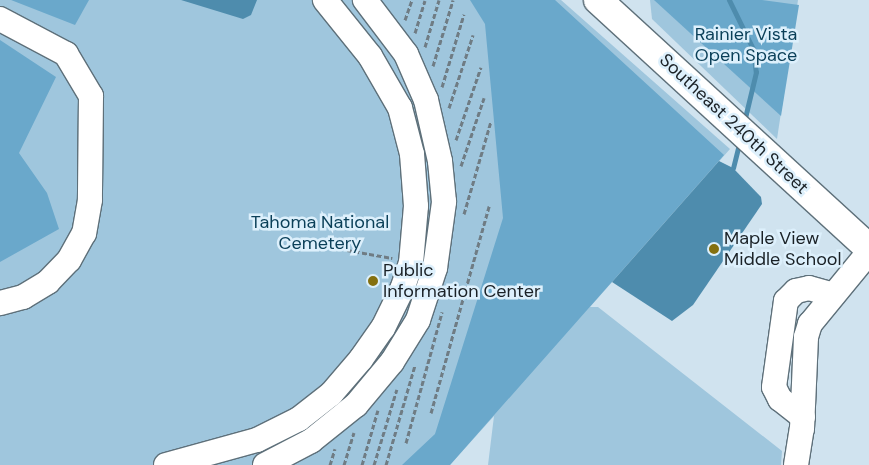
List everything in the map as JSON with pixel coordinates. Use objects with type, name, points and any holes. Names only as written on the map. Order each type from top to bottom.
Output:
[{"type":"main road","name":"Southeast 240th Street","points":[[598,0],[869,250]]},
{"type":"street","points":[[166,465],[257,440],[299,419],[331,394],[361,359],[383,328],[403,288],[411,263],[416,206],[412,154],[400,108],[370,56],[325,0]]},
{"type":"street","points":[[264,465],[311,441],[356,405],[392,362],[418,320],[435,268],[444,202],[446,144],[431,121],[416,77],[365,0]]},
{"type":"street","points":[[0,19],[66,54],[91,96],[90,200],[84,232],[69,260],[48,282],[23,297],[0,303]]},
{"type":"street","points":[[796,465],[803,417],[806,337],[817,313],[869,250]]},
{"type":"street","points":[[803,417],[780,399],[774,387],[786,301],[796,291],[809,288],[832,295]]},
{"type":"path","points":[[416,77],[425,0]]},
{"type":"path","points":[[416,77],[439,0]]},
{"type":"path","points":[[416,77],[453,0]]},
{"type":"path","points":[[431,121],[464,14]]},
{"type":"path","points":[[446,144],[473,35]]},
{"type":"path","points":[[446,144],[481,67]]},
{"type":"path","points":[[460,171],[484,98]]},
{"type":"path","points":[[461,224],[491,122]]},
{"type":"path","points":[[431,413],[489,206]]},
{"type":"path","points":[[347,250],[379,253],[396,259]]},
{"type":"path","points":[[442,290],[464,296]]},
{"type":"path","points":[[406,443],[443,315],[441,308]]},
{"type":"path","points":[[386,465],[418,355]]},
{"type":"path","points":[[374,465],[399,384]]},
{"type":"green space","name":"Tahoma National Cemetery","points":[[0,0],[561,0],[730,149],[590,307],[598,307],[782,451],[781,465],[488,465],[494,416],[450,465],[0,465]]},
{"type":"green space","points":[[11,0],[89,0],[75,25]]},
{"type":"green space","points":[[470,0],[555,0],[724,155],[450,465],[402,465],[435,434],[503,218],[485,24]]},
{"type":"green space","name":"Rainier Vista Open Space","points":[[650,0],[798,0],[777,139],[652,19]]},
{"type":"green space","name":"Rainier Vista Open Space","points":[[654,0],[762,0],[799,5],[781,116]]},
{"type":"green space","points":[[0,40],[56,77],[19,153],[47,193],[59,229],[0,262]]},
{"type":"shaded area","points":[[181,0],[257,0],[251,15],[243,19]]},
{"type":"shaded area","points":[[719,161],[733,168],[761,197],[762,204],[693,305],[672,321],[612,282]]},
{"type":"waterway","points":[[729,0],[753,49],[756,72],[744,122]]},
{"type":"waterway","points":[[733,168],[740,140]]},
{"type":"place","name":"Maple View Middle School","points":[[714,249]]},
{"type":"place","name":"Public Information Center","points":[[373,281]]}]
